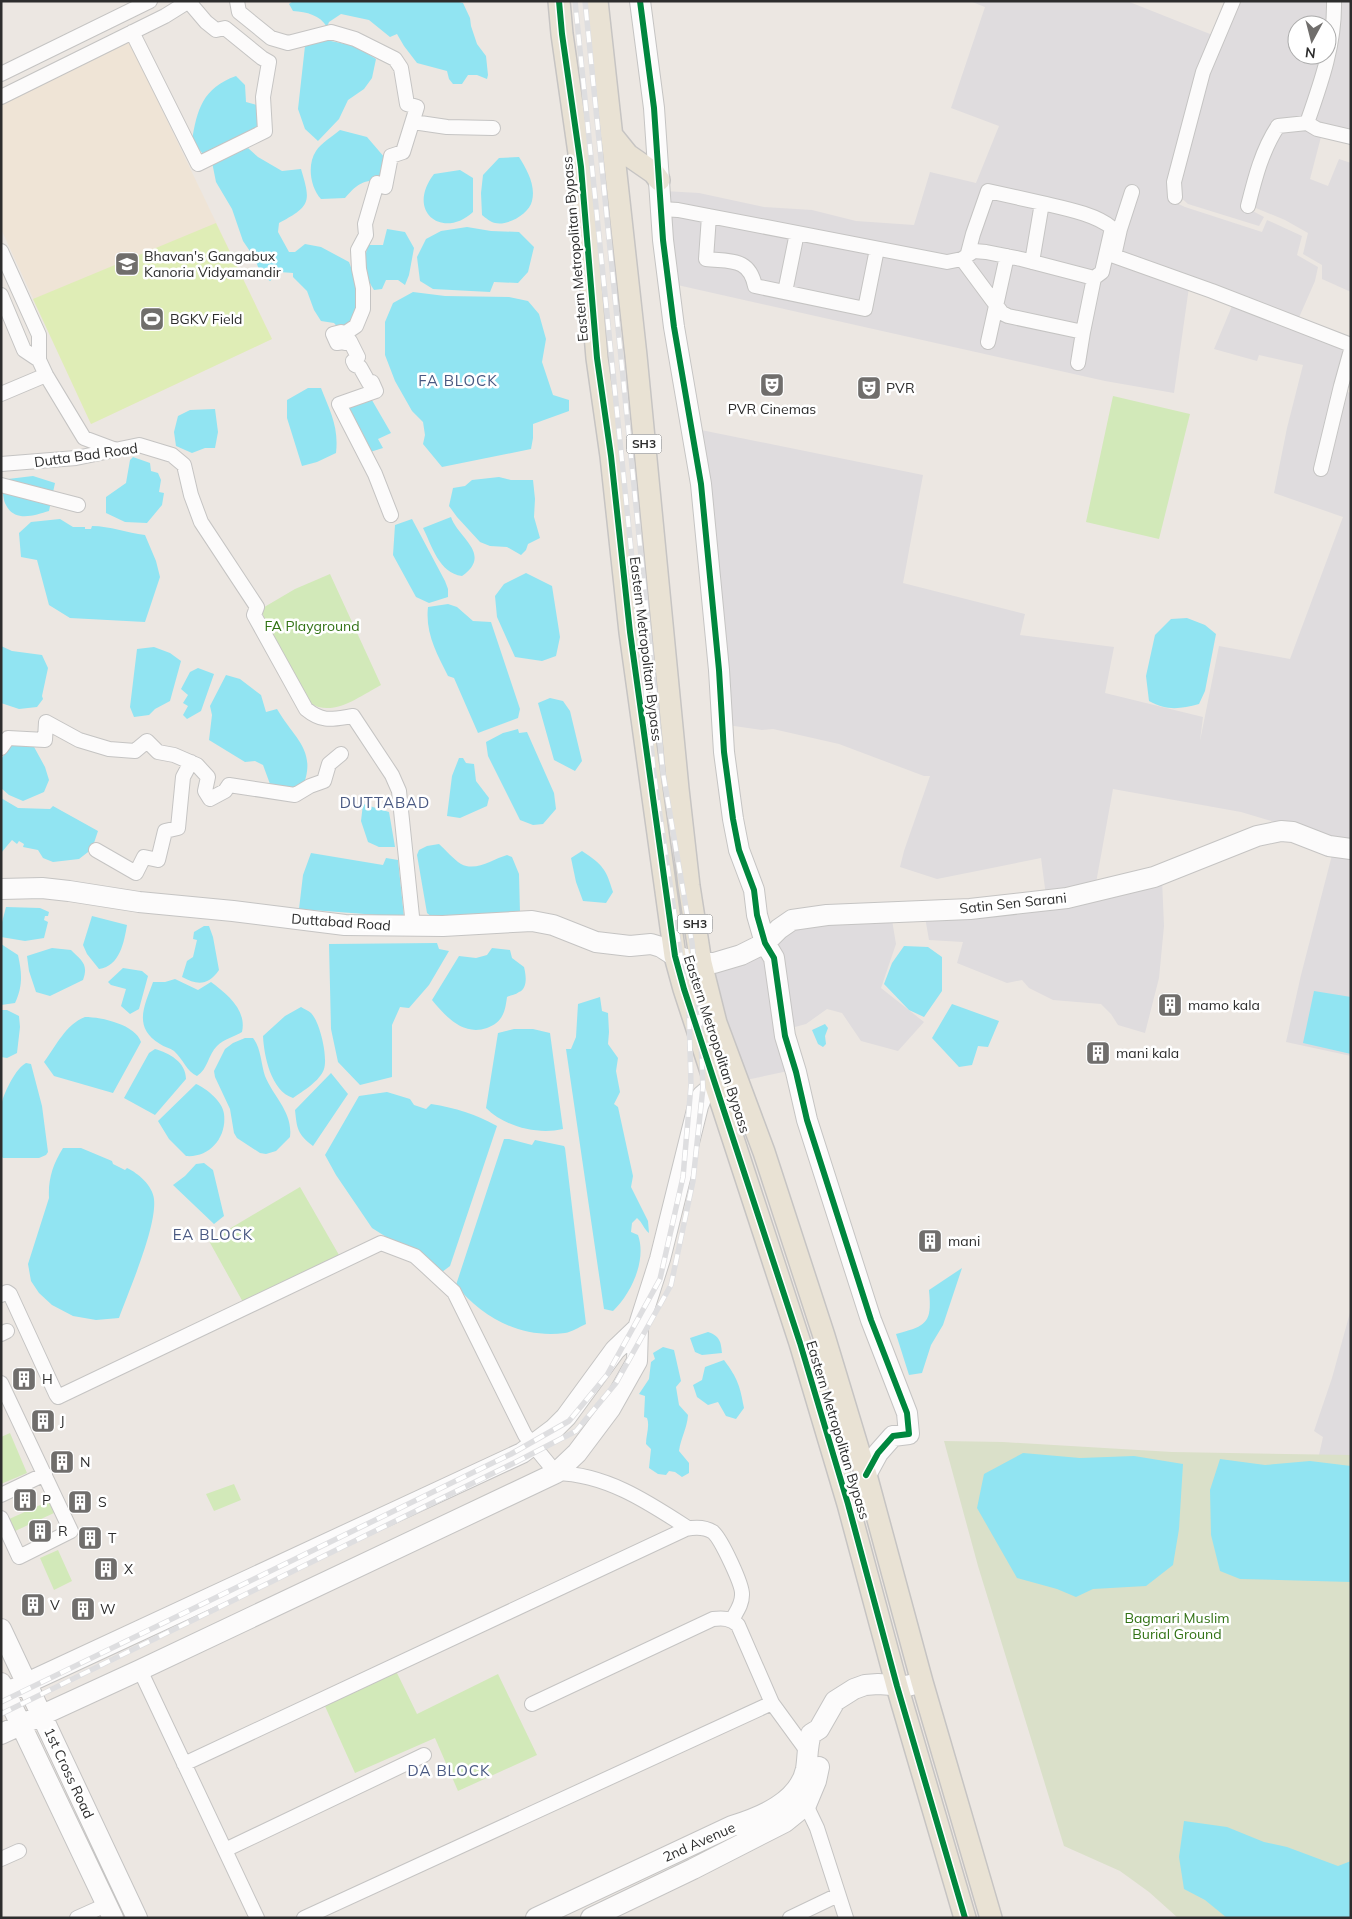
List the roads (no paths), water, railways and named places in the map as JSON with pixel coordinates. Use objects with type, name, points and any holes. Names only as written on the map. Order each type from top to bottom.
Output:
[{"type":"main road","name":"Eastern Metropolitan Bypass","points":[[559,1],[581,167],[597,358],[611,456],[630,632],[675,956],[826,1432],[850,1513],[888,1685],[965,1918]]},
{"type":"main road","name":"Eastern Metropolitan Bypass","points":[[597,1],[636,356],[678,789],[689,886],[701,963],[716,1023],[764,1152],[824,1336],[866,1476],[922,1682],[991,1918]]},
{"type":"main road","points":[[640,1],[654,108],[663,240],[676,348],[701,484],[718,660],[724,752],[733,819],[739,850],[754,890],[765,943],[774,958],[785,1036],[796,1072],[806,1120],[871,1320],[906,1413],[909,1434],[893,1436],[878,1453],[866,1476]]},
{"type":"main road","points":[[611,134],[628,155],[654,173],[659,180]]},
{"type":"main road","name":"Satin Sen Sarani","points":[[675,956],[701,963],[714,963],[741,955],[765,943],[778,928],[792,920],[827,915],[970,909],[1067,898],[1154,877],[1257,836],[1282,831],[1292,832],[1328,846],[1351,849]]},
{"type":"main road","name":"Duttabad Road","points":[[1,889],[60,890],[139,902],[345,925],[459,926],[532,921],[553,925],[608,945],[630,946],[651,944],[661,947],[675,956]]},
{"type":"main road","points":[[1,1734],[556,1472],[577,1453],[610,1409],[637,1361],[638,1328],[660,1259],[698,1106],[702,1096],[716,1084]]},
{"type":"main road","points":[[110,1911],[3,1690],[26,1683],[263,1575],[522,1453],[554,1429],[566,1417],[615,1350],[638,1328]]},
{"type":"main road","name":"1st Cross Road","points":[[1,1629],[137,1918]]},
{"type":"main road","name":"2nd Avenue","points":[[536,1918],[732,1826],[755,1818],[779,1805],[794,1794],[800,1785],[806,1769],[806,1751],[811,1734],[819,1729],[836,1701],[854,1689],[865,1685],[907,1686],[922,1682]]},
{"type":"main road","points":[[806,1805],[818,1772],[822,1738],[819,1729]]},
{"type":"main road","name":"2nd Avenue","points":[[592,1918],[693,1870],[770,1830],[785,1822],[806,1805]]},
{"type":"street","points":[[1,74],[150,1]]},
{"type":"street","points":[[236,1],[239,12],[271,38],[288,43],[331,32],[355,39],[394,59],[401,68],[407,104],[417,107],[404,152],[391,156],[385,187],[377,183],[365,224],[366,235],[358,250],[363,288],[363,312],[356,326],[344,334],[341,332],[333,334],[337,343],[344,342],[345,344],[350,341],[358,357],[353,361],[354,365],[360,367],[369,383],[372,382],[376,391],[339,404],[375,474],[392,515]]},
{"type":"street","points":[[1307,123],[1324,75],[1332,43],[1334,1]]},
{"type":"street","points":[[1,97],[190,2],[206,22],[216,30],[225,28],[269,62],[263,97],[265,131],[198,164],[132,32]]},
{"type":"street","points":[[1175,197],[1174,182],[1204,72],[1231,2]]},
{"type":"street","points":[[413,122],[448,127],[493,128]]},
{"type":"street","points":[[1248,206],[1257,170],[1270,138],[1278,126],[1307,123],[1317,129],[1351,137]]},
{"type":"street","points":[[1078,363],[1094,278],[1102,272],[1112,228],[1106,223],[1074,211],[988,191],[965,256],[996,307],[1008,316],[1083,332]]},
{"type":"street","points":[[1132,192],[1120,229],[1114,256],[1212,291],[1351,345]]},
{"type":"street","points":[[1032,262],[1042,204]]},
{"type":"street","points":[[661,209],[678,210],[946,262],[974,251],[1007,256],[1094,278]]},
{"type":"street","points":[[709,216],[706,259],[740,263],[746,266],[753,277],[755,286],[785,292],[867,315],[877,249]]},
{"type":"street","points":[[785,292],[797,233]]},
{"type":"street","points":[[1,251],[38,335],[39,360],[46,376],[84,438],[117,450]]},
{"type":"street","points":[[988,342],[1007,256]]},
{"type":"street","points":[[1,295],[24,350],[39,360]]},
{"type":"street","points":[[1321,469],[1346,388],[1351,350]]},
{"type":"street","points":[[1,394],[46,376]]},
{"type":"street","name":"Dutta Bad Road","points":[[1,464],[49,462],[139,445],[172,455],[184,465],[191,495],[201,522],[257,607],[254,615],[306,709],[316,717],[333,719],[353,716],[392,775],[399,791],[413,926]]},
{"type":"street","points":[[1,485],[78,505]]},
{"type":"street","points":[[1,748],[8,738],[45,740],[46,722],[79,740],[110,750],[135,751],[147,741],[158,752],[174,755],[197,765],[208,777],[204,791],[210,799],[226,791],[229,785],[295,795],[310,786],[324,781],[329,764],[342,754]]},
{"type":"street","points":[[96,850],[136,873],[144,857],[158,860],[166,831],[178,828],[183,777],[190,762]]},
{"type":"street","points":[[1,1295],[7,1292],[10,1294],[56,1394],[60,1396],[381,1243],[414,1256],[454,1292],[525,1435],[556,1472],[576,1474],[610,1483],[648,1502],[688,1528]]},
{"type":"street","points":[[1,1383],[5,1401],[45,1474],[70,1532],[19,1557],[1,1518]]},
{"type":"street","points":[[1,1495],[45,1474]]},
{"type":"street","points":[[184,1764],[688,1528],[704,1528],[712,1532],[724,1548],[743,1593],[741,1605],[732,1620]]},
{"type":"street","points":[[532,1704],[713,1618],[723,1618],[732,1620],[741,1631],[772,1703],[806,1751]]},
{"type":"street","points":[[140,1670],[257,1918]]},
{"type":"street","points":[[304,1918],[772,1703]]},
{"type":"street","points":[[225,1850],[424,1755]]},
{"type":"street","points":[[806,1805],[817,1828],[846,1918]]},
{"type":"street","points":[[1,1859],[19,1850]]},
{"type":"street","points":[[790,1918],[838,1895]]},
{"type":"street","points":[[77,1918],[110,1911]]},
{"type":"water","points":[[293,1],[455,1],[463,3],[470,18],[477,44],[486,56],[487,79],[477,75],[468,75],[462,84],[453,84],[449,79],[447,71],[417,63],[397,34],[390,37],[369,20],[341,14],[329,22],[327,27],[313,15],[293,11],[289,4]]},
{"type":"water","points":[[326,40],[355,46],[376,59],[372,78],[364,89],[348,100],[339,119],[318,141],[305,129],[298,109],[305,46]]},
{"type":"water","points":[[236,76],[245,85],[246,102],[260,106],[261,116],[255,131],[203,154],[192,141],[199,110],[209,93],[225,81]]},
{"type":"water","points":[[340,130],[367,137],[385,158],[383,180],[361,183],[345,198],[321,199],[312,182],[311,162],[318,148]]},
{"type":"water","points":[[248,148],[258,157],[282,171],[301,169],[306,189],[306,202],[297,212],[279,223],[278,232],[289,252],[295,252],[305,244],[321,247],[349,262],[360,291],[363,309],[342,332],[334,323],[321,321],[314,310],[307,291],[293,277],[293,273],[280,272],[270,281],[261,274],[254,257],[243,241],[232,209],[216,182],[212,162]]},
{"type":"water","points":[[519,157],[532,183],[533,195],[530,206],[517,218],[506,223],[488,220],[482,215],[481,193],[483,175],[499,158]]},
{"type":"water","points":[[460,170],[473,178],[473,212],[462,220],[450,223],[440,222],[431,218],[426,210],[424,200],[426,188],[434,174]]},
{"type":"water","points":[[467,227],[491,231],[519,232],[534,247],[528,272],[518,283],[494,282],[490,292],[433,289],[420,281],[417,257],[426,239],[441,231]]},
{"type":"water","points":[[387,229],[405,232],[414,248],[409,275],[405,285],[398,280],[386,280],[382,289],[374,290],[366,273],[366,251],[368,245],[383,245]]},
{"type":"water","points":[[413,292],[445,296],[509,297],[528,301],[539,314],[546,339],[542,362],[553,395],[569,400],[569,411],[533,424],[531,449],[442,467],[423,444],[425,435],[423,422],[412,411],[395,381],[385,355],[385,322],[393,303]]},
{"type":"water","points":[[308,388],[321,388],[335,427],[337,444],[336,453],[317,462],[302,466],[287,418],[287,400]]},
{"type":"water","points":[[369,395],[391,433],[378,439],[383,448],[367,453],[343,405]]},
{"type":"water","points":[[215,409],[218,432],[215,448],[205,448],[192,453],[176,446],[174,432],[178,416],[190,410]]},
{"type":"water","points":[[133,457],[150,463],[151,471],[158,473],[161,480],[159,492],[164,493],[162,505],[147,523],[125,522],[106,513],[106,497],[126,483],[130,460]]},
{"type":"water","points":[[33,476],[55,483],[49,511],[20,516],[10,511],[5,503],[2,486],[8,479]]},
{"type":"water","points":[[499,477],[511,480],[533,480],[534,517],[540,538],[528,544],[526,550],[521,555],[507,547],[490,546],[480,542],[449,506],[453,488],[465,486],[472,480]]},
{"type":"water","points":[[451,517],[474,553],[471,568],[462,576],[447,570],[437,558],[423,528]]},
{"type":"water","points":[[60,519],[73,527],[91,529],[92,526],[99,526],[145,535],[156,561],[160,577],[145,622],[70,618],[49,605],[37,560],[21,557],[19,533],[31,522]]},
{"type":"water","points":[[412,519],[445,581],[448,597],[429,603],[416,597],[393,555],[395,525]]},
{"type":"water","points":[[526,573],[552,586],[560,637],[556,656],[542,661],[515,657],[497,617],[495,596],[504,584]]},
{"type":"water","points":[[448,604],[457,607],[473,621],[491,622],[520,709],[518,718],[478,733],[454,678],[448,676],[436,651],[428,626],[428,607]]},
{"type":"water","points":[[1187,618],[1205,625],[1216,634],[1205,691],[1199,704],[1180,708],[1168,708],[1149,701],[1146,676],[1155,635],[1171,619]]},
{"type":"water","points":[[1,646],[12,651],[42,655],[48,668],[43,699],[37,707],[19,709],[1,703]]},
{"type":"water","points":[[154,647],[170,653],[181,661],[170,701],[155,709],[149,715],[134,717],[130,707],[137,649]]},
{"type":"water","points":[[198,668],[214,674],[201,711],[187,719],[183,715],[188,706],[183,703],[188,695],[181,689],[190,672]]},
{"type":"water","points":[[226,675],[240,679],[261,695],[266,712],[277,709],[297,738],[306,756],[307,766],[306,777],[301,791],[285,789],[270,784],[263,765],[255,761],[245,762],[209,740],[212,715],[210,706]]},
{"type":"water","points":[[550,698],[563,701],[570,711],[582,761],[575,771],[554,760],[538,703]]},
{"type":"water","points":[[518,729],[519,733],[527,732],[554,793],[556,809],[543,824],[533,825],[520,820],[488,756],[486,742],[503,733]]},
{"type":"water","points":[[13,744],[33,745],[45,767],[49,780],[44,792],[23,801],[9,795],[1,788],[1,759]]},
{"type":"water","points":[[459,758],[463,758],[466,763],[474,764],[476,781],[489,798],[487,806],[460,818],[447,816],[452,776]]},
{"type":"water","points":[[1,798],[18,808],[50,809],[53,806],[98,831],[92,849],[79,859],[53,862],[43,858],[38,850],[23,847],[24,844],[19,841],[17,844],[12,840],[1,853]]},
{"type":"water","points":[[363,804],[389,812],[395,847],[379,847],[368,842],[361,821]]},
{"type":"water","points":[[439,844],[458,862],[467,866],[478,866],[507,855],[512,857],[519,874],[520,913],[432,917],[427,913],[417,855],[419,850],[427,846]]},
{"type":"water","points":[[582,851],[603,868],[608,878],[613,892],[606,903],[583,901],[576,882],[571,858]]},
{"type":"water","points":[[311,853],[383,865],[386,858],[398,860],[404,917],[299,909],[303,875]]},
{"type":"water","points":[[6,907],[40,908],[49,912],[44,920],[48,922],[44,938],[25,941],[1,937],[1,926]]},
{"type":"water","points":[[92,916],[127,925],[120,952],[112,963],[99,969],[87,954],[83,945]]},
{"type":"water","points":[[204,926],[209,926],[213,937],[219,970],[211,979],[197,983],[182,977],[187,961],[193,957],[197,940],[193,939],[194,932]]},
{"type":"water","points":[[437,943],[439,949],[449,951],[429,985],[409,1008],[400,1007],[392,1025],[392,1077],[360,1085],[338,1062],[331,1029],[329,944]]},
{"type":"water","points":[[1,944],[18,955],[21,979],[15,1003],[1,1005]]},
{"type":"water","points":[[904,946],[928,947],[942,957],[942,991],[924,1017],[909,1010],[884,984],[892,963]]},
{"type":"water","points":[[52,948],[71,950],[83,963],[85,975],[83,980],[50,996],[36,992],[29,971],[27,956]]},
{"type":"water","points":[[492,948],[510,950],[512,958],[524,967],[526,977],[524,988],[516,994],[507,997],[504,1012],[497,1023],[478,1030],[463,1027],[443,1013],[432,1000],[459,956],[476,958],[487,955]]},
{"type":"water","points":[[123,968],[142,971],[148,976],[139,1009],[130,1014],[121,1006],[126,989],[111,985],[108,982]]},
{"type":"water","points":[[175,979],[198,990],[211,982],[229,997],[242,1017],[242,1032],[217,1046],[204,1070],[197,1076],[190,1072],[174,1051],[151,1037],[143,1023],[144,1007],[153,982],[165,982]]},
{"type":"water","points":[[1314,991],[1351,997],[1351,1054],[1303,1043]]},
{"type":"water","points":[[600,997],[602,1011],[608,1013],[608,1044],[618,1058],[616,1071],[620,1092],[614,1104],[618,1107],[633,1176],[631,1187],[648,1221],[649,1233],[637,1218],[632,1223],[631,1232],[638,1235],[640,1245],[639,1266],[626,1295],[613,1311],[604,1309],[566,1049],[571,1049],[576,1037],[578,1004]]},
{"type":"water","points":[[952,1004],[999,1021],[988,1047],[978,1046],[972,1065],[959,1067],[932,1038]]},
{"type":"water","points":[[301,1007],[311,1013],[317,1024],[324,1048],[325,1064],[319,1078],[293,1098],[285,1094],[274,1081],[267,1063],[263,1036],[285,1016]]},
{"type":"water","points":[[1,1010],[7,1010],[19,1016],[20,1027],[17,1053],[7,1058],[1,1057]]},
{"type":"water","points":[[85,1017],[109,1020],[126,1027],[138,1036],[141,1042],[113,1093],[54,1076],[44,1062],[67,1030],[78,1020]]},
{"type":"water","points":[[825,1024],[828,1028],[825,1036],[826,1044],[823,1047],[818,1044],[812,1030]]},
{"type":"water","points":[[514,1029],[533,1029],[550,1033],[563,1129],[543,1131],[522,1128],[494,1115],[486,1108],[498,1033]]},
{"type":"water","points":[[245,1038],[253,1038],[256,1042],[265,1076],[289,1120],[290,1137],[276,1151],[266,1154],[260,1153],[237,1138],[234,1133],[230,1109],[215,1077],[214,1071],[225,1049]]},
{"type":"water","points":[[155,1049],[176,1059],[183,1068],[186,1079],[155,1115],[124,1098],[149,1053]]},
{"type":"water","points":[[26,1063],[31,1064],[42,1106],[48,1152],[39,1158],[3,1158],[1,1156],[2,1102],[8,1086]]},
{"type":"water","points":[[331,1073],[348,1094],[313,1146],[304,1138],[299,1130],[295,1110]]},
{"type":"water","points":[[196,1084],[209,1092],[221,1105],[224,1114],[223,1131],[220,1138],[209,1150],[195,1156],[186,1156],[169,1139],[158,1121]]},
{"type":"water","points":[[387,1092],[410,1099],[414,1105],[426,1109],[431,1104],[449,1107],[481,1118],[497,1126],[450,1266],[442,1272],[372,1228],[336,1175],[325,1155],[359,1096]]},
{"type":"water","points":[[504,1139],[532,1145],[535,1140],[564,1146],[565,1148],[586,1324],[570,1332],[533,1333],[504,1324],[478,1307],[456,1285]]},
{"type":"water","points":[[63,1148],[81,1148],[112,1161],[113,1164],[125,1170],[127,1168],[144,1180],[153,1194],[154,1211],[147,1242],[119,1318],[96,1320],[73,1316],[52,1305],[39,1293],[31,1281],[28,1264],[49,1198],[49,1184],[52,1172]]},
{"type":"water","points":[[204,1163],[213,1170],[224,1216],[214,1224],[173,1185],[196,1164]]},
{"type":"water","points":[[962,1268],[943,1325],[931,1345],[922,1373],[909,1375],[896,1334],[915,1328],[926,1321],[930,1309],[929,1290]]},
{"type":"water","points":[[708,1332],[715,1335],[719,1340],[722,1353],[702,1355],[695,1352],[690,1338]]},
{"type":"water","points":[[663,1347],[674,1350],[681,1381],[676,1387],[679,1405],[688,1415],[679,1451],[689,1463],[689,1473],[682,1477],[675,1472],[669,1471],[666,1475],[658,1474],[649,1468],[651,1449],[646,1444],[648,1424],[647,1418],[644,1417],[645,1396],[639,1394],[649,1379],[651,1362],[655,1359],[653,1353]]},
{"type":"water","points":[[724,1360],[740,1388],[743,1400],[744,1408],[736,1419],[726,1416],[718,1402],[708,1405],[697,1397],[693,1385],[702,1380],[705,1367]]},
{"type":"water","points":[[1023,1453],[1080,1458],[1134,1456],[1183,1464],[1179,1529],[1173,1565],[1146,1586],[1093,1589],[1076,1597],[1057,1589],[1017,1578],[977,1508],[984,1474]]},
{"type":"water","points":[[1220,1459],[1265,1465],[1310,1461],[1351,1466],[1351,1582],[1240,1579],[1220,1571],[1211,1535],[1210,1490]]},
{"type":"water","points":[[1184,1821],[1227,1827],[1264,1842],[1287,1847],[1338,1866],[1351,1861],[1351,1918],[1227,1918],[1205,1900],[1184,1889],[1179,1857]]},
{"type":"railway","points":[[1,1702],[511,1454],[569,1421],[607,1375],[660,1279],[683,1177],[691,1085],[689,1013],[654,774],[575,1]]},
{"type":"railway","points":[[1,1714],[576,1431],[616,1383],[671,1285],[693,1181],[703,1087],[700,1020],[692,943],[663,773],[585,1]]},
{"type":"place","name":"Bhavan's Gangabux Kanoria Vidyamandir","points":[[127,264]]},
{"type":"place","name":"BGKV Field","points":[[152,319]]},
{"type":"place","name":"PVR Cinemas","points":[[772,385]]},
{"type":"place","name":"PVR","points":[[869,388]]},
{"type":"place","name":"mamo kala","points":[[1170,1005]]},
{"type":"place","name":"mani kala","points":[[1098,1053]]},
{"type":"place","name":"mani","points":[[930,1241]]},
{"type":"place","name":"H","points":[[24,1379]]},
{"type":"place","name":"J","points":[[43,1421]]},
{"type":"place","name":"N","points":[[62,1462]]},
{"type":"place","name":"P","points":[[25,1500]]},
{"type":"place","name":"S","points":[[80,1502]]},
{"type":"place","name":"R","points":[[40,1531]]},
{"type":"place","name":"T","points":[[90,1538]]},
{"type":"place","name":"X","points":[[106,1569]]},
{"type":"place","name":"V","points":[[33,1605]]},
{"type":"place","name":"W","points":[[83,1609]]},
{"type":"district","name":"FA BLOCK","points":[[458,381]]},
{"type":"district","name":"DUTTABAD","points":[[385,803]]},
{"type":"district","name":"EA BLOCK","points":[[213,1235]]},
{"type":"district","name":"DA BLOCK","points":[[449,1771]]},
{"type":"park label","name":"FA Playground","points":[[312,626]]},
{"type":"park label","name":"Bagmari Muslim Burial Ground","points":[[1177,1626]]}]
